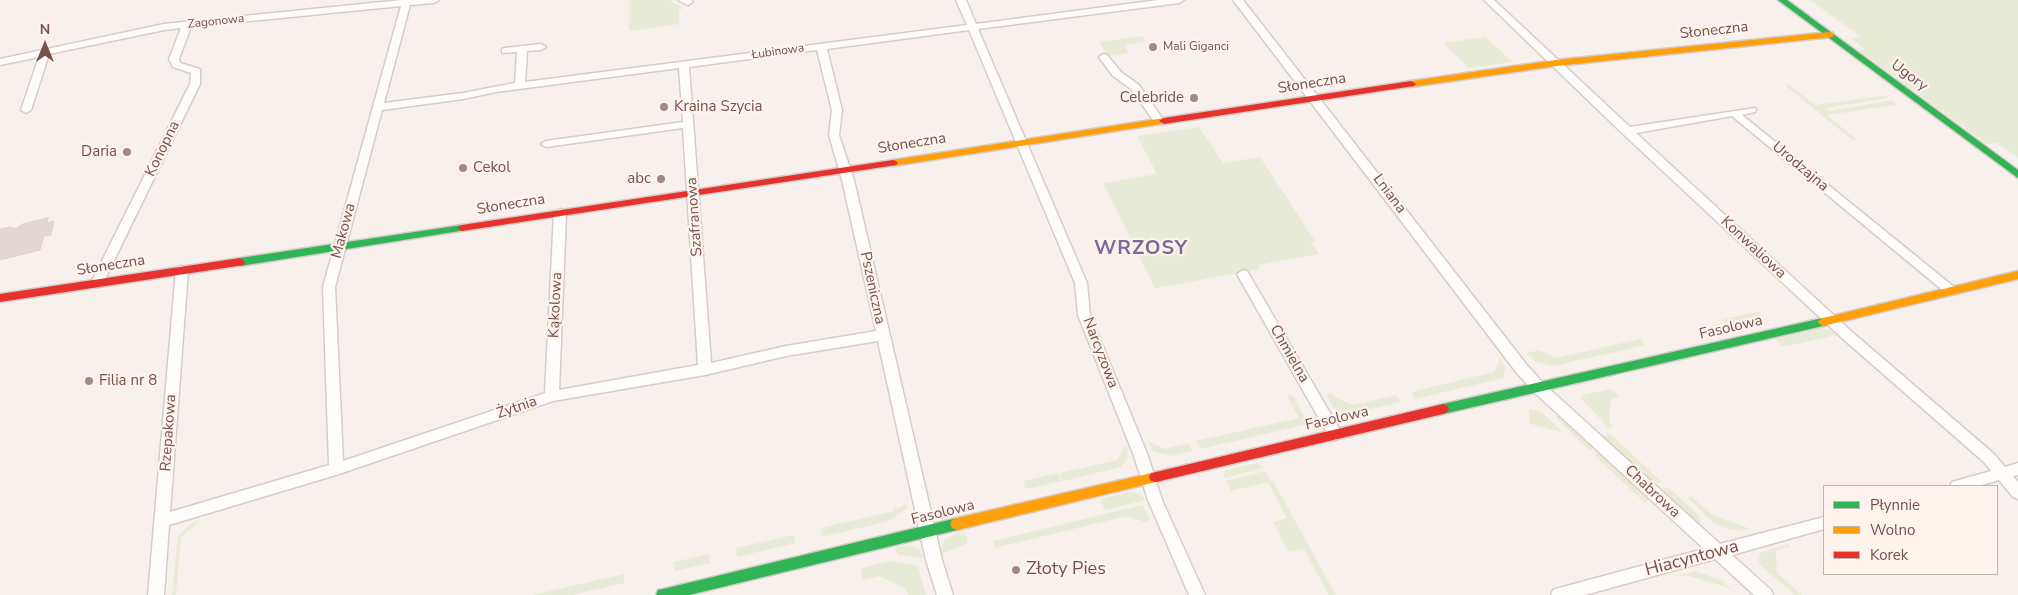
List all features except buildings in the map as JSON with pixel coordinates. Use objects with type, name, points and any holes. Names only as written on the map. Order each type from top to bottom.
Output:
[{"type":"street","name":"Zagonowa","points":[[0,62],[164,27],[434,0]]},
{"type":"street","name":"Narcyzowa","points":[[961,0],[1081,283],[1084,315],[1141,456],[1147,479],[1197,595]]},
{"type":"street","points":[[1096,0],[1101,10]]},
{"type":"street","name":"Łubinowa","points":[[378,107],[684,64],[1179,0]]},
{"type":"street","name":"Lniana","points":[[1238,0],[1521,368],[1539,388]]},
{"type":"street","name":"Konwaliowa","points":[[1489,0],[1831,320],[1989,458],[2018,493]]},
{"type":"street","name":"Ugory","points":[[1782,0],[2018,175]]},
{"type":"street","name":"Makowa","points":[[336,469],[328,297],[331,274],[407,2]]},
{"type":"street","name":"Konopna","points":[[97,283],[194,84],[196,70],[176,64],[174,59],[187,25]]},
{"type":"street","name":"Słoneczna","points":[[0,298],[1556,63],[1830,35]]},
{"type":"street","name":"Pszeniczna","points":[[821,46],[838,110],[834,135],[883,335],[927,532],[944,595]]},
{"type":"street","points":[[504,51],[541,47]]},
{"type":"street","points":[[520,86],[522,49]]},
{"type":"street","points":[[26,110],[45,53]]},
{"type":"street","points":[[1104,57],[1117,74],[1134,87],[1160,122]]},
{"type":"street","name":"Szafranowa","points":[[684,64],[705,370]]},
{"type":"street","points":[[1626,130],[1751,110]]},
{"type":"street","name":"Urodzajna","points":[[1734,113],[1950,290]]},
{"type":"street","points":[[546,144],[688,124]]},
{"type":"street","name":"Kąkolowa","points":[[552,396],[560,213]]},
{"type":"street","name":"Rzepakowa","points":[[156,595],[182,270]]},
{"type":"street","name":"Chmielna","points":[[1243,274],[1334,434]]},
{"type":"street","name":"Fasolowa","points":[[663,595],[1334,434],[1831,320],[2018,274]]},
{"type":"street","name":"Żytnia","points":[[162,521],[336,469],[552,396],[705,370],[786,351],[883,335]]},
{"type":"street","name":"Chabrowa","points":[[1539,388],[1765,595]]},
{"type":"street","points":[[1961,485],[2018,469]]},
{"type":"street","name":"Hiacyntowa","points":[[1559,595],[1823,523]]},
{"type":"green space","points":[[629,0],[671,0],[684,7],[679,11],[679,24],[629,31]]},
{"type":"green space","points":[[1810,0],[2018,0],[2018,158],[1997,143],[1987,144],[1860,51],[1865,49],[1850,38],[1861,37]]},
{"type":"green space","points":[[1142,36],[1146,41],[1124,45],[1129,53],[1108,56],[1099,42]]},
{"type":"green space","points":[[1485,37],[1513,62],[1469,68],[1443,43]]},
{"type":"green space","points":[[1788,84],[1815,105],[1883,96],[1883,94],[1888,98],[1826,108],[1830,111],[1892,100],[1900,107],[1896,105],[1827,115],[1856,139],[1852,140],[1785,85]]},
{"type":"green space","points":[[1199,127],[1223,163],[1260,157],[1315,241],[1311,242],[1319,254],[1258,265],[1260,269],[1155,288],[1103,183],[1157,174],[1137,136]]},
{"type":"green space","points":[[1758,311],[1764,317],[1728,326],[1722,320]]},
{"type":"green space","points":[[1821,328],[1834,330],[1841,334],[1788,346],[1780,345],[1775,339]]},
{"type":"green space","points":[[1640,339],[1646,345],[1553,366],[1536,362],[1527,353],[1539,350],[1556,358]]},
{"type":"green space","points":[[1500,359],[1505,368],[1504,378],[1415,399],[1411,392],[1494,372]]},
{"type":"green space","points":[[1611,389],[1619,397],[1611,399],[1609,422],[1613,426],[1609,428],[1580,398],[1583,395]]},
{"type":"green space","points":[[1333,393],[1336,398],[1353,405],[1396,395],[1401,402],[1349,414],[1334,409],[1326,394]]},
{"type":"green space","points":[[1293,395],[1308,424],[1200,449],[1196,441],[1299,418],[1287,396]]},
{"type":"green space","points":[[1529,409],[1541,412],[1564,433],[1531,424],[1529,422]]},
{"type":"green space","points":[[1558,413],[1595,448],[1589,450],[1559,421],[1557,418]]},
{"type":"green space","points":[[1610,434],[1662,482],[1656,484],[1603,437]]},
{"type":"green space","points":[[1148,441],[1165,449],[1189,443],[1192,451],[1170,456],[1153,451]]},
{"type":"green space","points":[[1124,443],[1129,452],[1126,453],[1128,456],[1121,467],[1063,481],[1060,473],[1117,460],[1125,447]]},
{"type":"green space","points":[[1600,453],[1649,500],[1644,502],[1594,455]]},
{"type":"green space","points":[[1257,463],[1264,468],[1224,478],[1225,470]]},
{"type":"green space","points":[[1265,471],[1270,481],[1273,481],[1336,595],[1329,595],[1304,549],[1289,552],[1273,522],[1287,518],[1268,482],[1231,491],[1226,481]]},
{"type":"green space","points":[[1058,473],[1062,481],[1026,489],[1023,481]]},
{"type":"green space","points":[[1668,487],[1699,516],[1701,523],[1698,523],[1662,490]]},
{"type":"green space","points":[[1129,492],[1139,494],[1146,500],[1105,510],[1100,499]]},
{"type":"green space","points":[[1691,496],[1714,516],[1751,529],[1731,530],[1715,523],[1688,498]]},
{"type":"green space","points":[[906,504],[907,508],[889,521],[822,537],[820,528],[894,511],[893,505],[898,509]]},
{"type":"green space","points":[[1143,506],[1150,520],[1145,522],[1127,516],[995,548],[993,541]]},
{"type":"green space","points":[[201,520],[181,537],[176,595],[172,595],[178,536],[192,523]]},
{"type":"green space","points":[[963,532],[968,543],[942,554],[942,545],[946,538]]},
{"type":"green space","points":[[794,535],[795,543],[737,557],[736,548]]},
{"type":"green space","points":[[1789,544],[1790,546],[1776,550],[1777,573],[1802,595],[1795,595],[1759,563],[1759,557],[1762,552]]},
{"type":"green space","points":[[906,546],[917,548],[924,558],[898,555],[895,548]]},
{"type":"green space","points":[[709,554],[710,563],[675,571],[674,562]]},
{"type":"green space","points":[[891,561],[918,566],[926,595],[908,595],[906,589],[879,576],[863,580],[861,568]]},
{"type":"green space","points":[[1695,571],[1721,580],[1738,595],[1727,587],[1685,575],[1670,578]]},
{"type":"green space","points":[[624,574],[624,583],[572,595],[533,595]]},
{"type":"traffic: fast","points":[[1782,0],[2018,175]]},
{"type":"traffic: fast","points":[[240,262],[462,228]]},
{"type":"traffic: fast","points":[[1443,409],[1823,322]]},
{"type":"traffic: fast","points":[[663,595],[957,524]]},
{"type":"traffic: slow","points":[[1411,84],[1556,63],[1830,35]]},
{"type":"traffic: slow","points":[[893,163],[1164,121]]},
{"type":"traffic: slow","points":[[1823,322],[2018,275]]},
{"type":"traffic: slow","points":[[957,524],[1156,477]]},
{"type":"traffic: jam","points":[[1164,121],[1411,84]]},
{"type":"traffic: jam","points":[[462,228],[893,163]]},
{"type":"traffic: jam","points":[[0,298],[240,262]]},
{"type":"traffic: jam","points":[[1156,477],[1443,409]]},
{"type":"place","name":"Mali Giganci","points":[[1153,47]]},
{"type":"place","name":"Celebride","points":[[1194,98]]},
{"type":"place","name":"Kraina Szycia","points":[[664,107]]},
{"type":"place","name":"Daria","points":[[127,152]]},
{"type":"place","name":"Cekol","points":[[463,168]]},
{"type":"place","name":"abc","points":[[661,179]]},
{"type":"place","name":"Filia nr 8","points":[[89,381]]},
{"type":"place","name":"Złoty Pies","points":[[1016,570]]},
{"type":"district","name":"WRZOSY","points":[[1141,249]]}]
